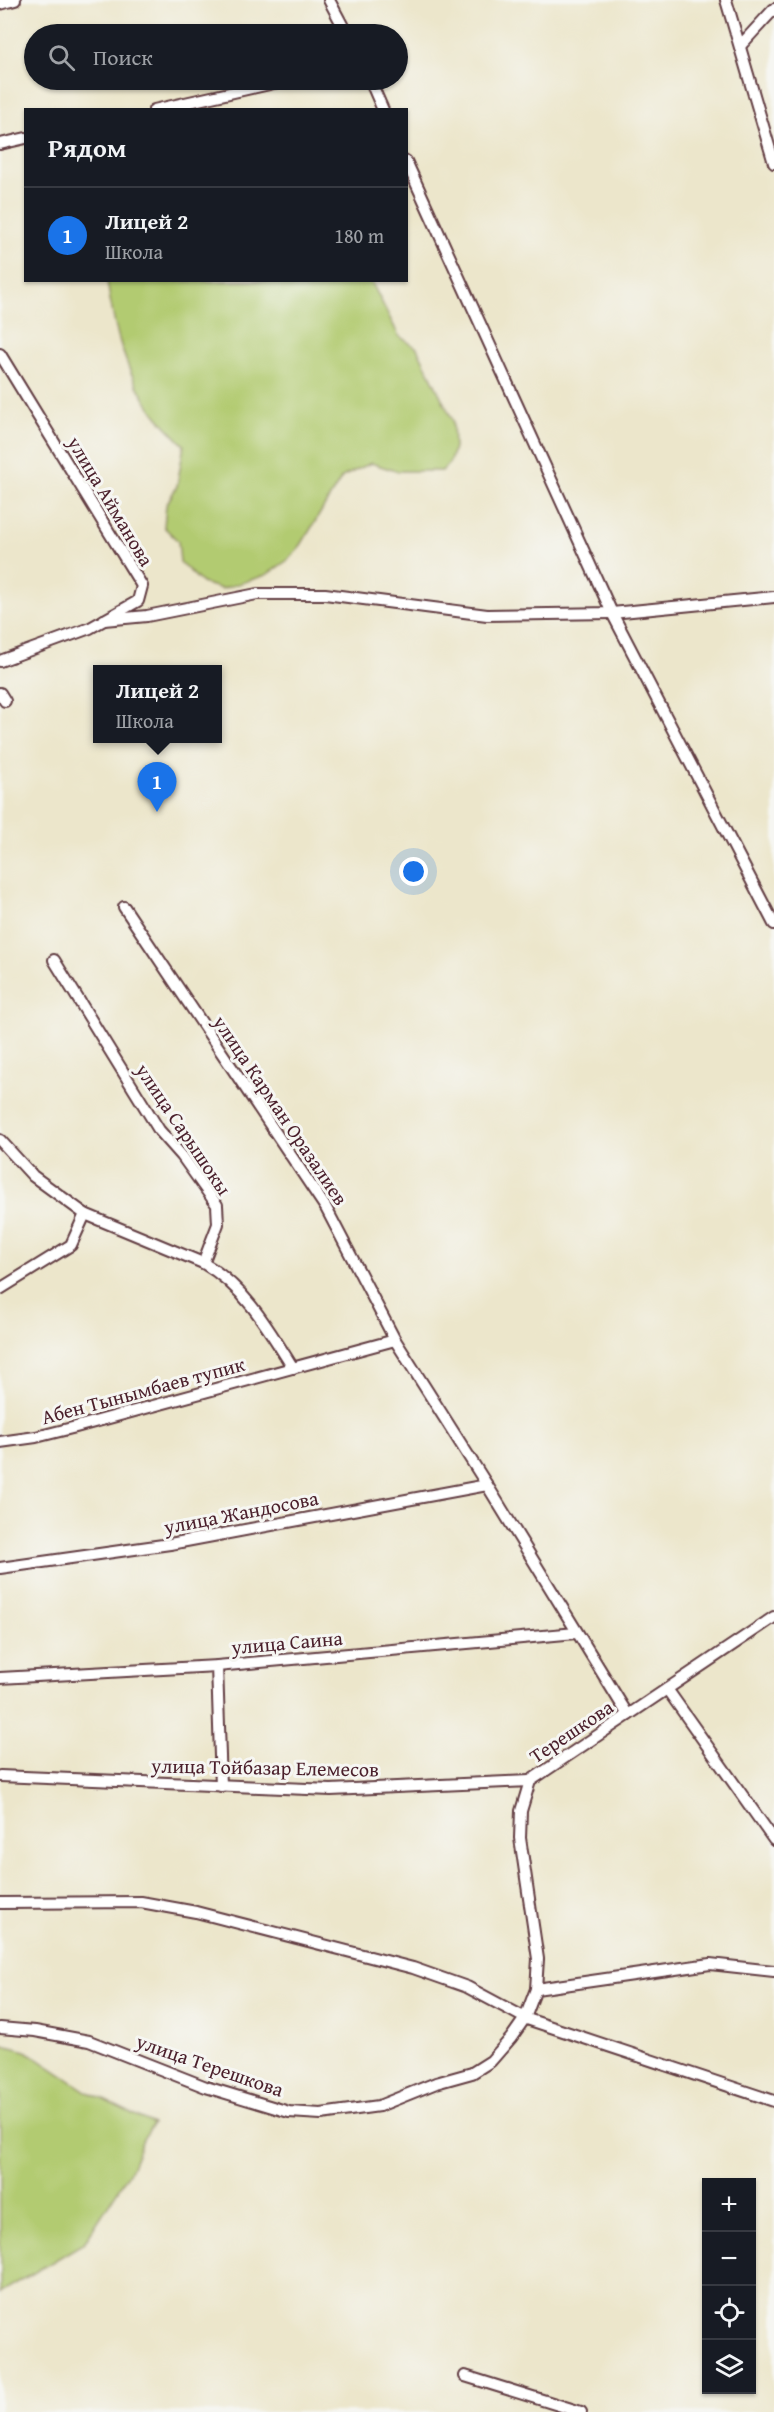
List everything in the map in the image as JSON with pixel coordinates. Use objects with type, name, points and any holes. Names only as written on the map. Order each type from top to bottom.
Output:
[{"type":"street","points":[[0,4],[15,0]]},
{"type":"street","points":[[329,0],[342,24]]},
{"type":"street","points":[[726,0],[774,163]]},
{"type":"street","points":[[740,46],[774,9]]},
{"type":"street","points":[[162,108],[242,90]]},
{"type":"street","points":[[374,90],[382,108]]},
{"type":"street","points":[[0,144],[24,138]]},
{"type":"street","points":[[408,164],[612,613],[774,924]]},
{"type":"street","name":"улица Айманова","points":[[0,354],[142,586],[138,601],[90,628],[0,661]]},
{"type":"street","points":[[104,620],[147,616],[257,594],[325,594],[487,615],[612,613],[774,597]]},
{"type":"street","name":"улица Карман Оразалиев","points":[[124,907],[326,1208],[395,1340],[628,1715]]},
{"type":"street","name":"улица Сарышокы","points":[[54,960],[159,1130],[182,1156],[217,1205],[218,1224],[203,1263]]},
{"type":"street","points":[[0,1140],[33,1176],[85,1214],[220,1272],[235,1285],[293,1368]]},
{"type":"street","points":[[0,1290],[71,1245],[85,1214]]},
{"type":"street","name":"Абен Тынымбаев тупик","points":[[0,1442],[66,1430],[395,1340]]},
{"type":"street","name":"улица Жандосова","points":[[0,1568],[170,1544],[487,1485]]},
{"type":"street","name":"Терешкова","points":[[525,2018],[536,1989],[538,1959],[520,1838],[521,1810],[530,1781],[774,1617]]},
{"type":"street","name":"улица Саина","points":[[0,1678],[217,1666],[576,1633]]},
{"type":"street","points":[[217,1666],[221,1786]]},
{"type":"street","points":[[667,1689],[774,1840]]},
{"type":"street","name":"улица Тойбазар Елемесов","points":[[0,1776],[331,1790],[530,1781]]},
{"type":"street","points":[[0,1903],[141,1902],[196,1912],[413,1968],[467,1987],[525,2018],[774,2101]]},
{"type":"street","points":[[536,1989],[710,1964],[774,1971]]},
{"type":"street","name":"улица Терешкова","points":[[0,2028],[35,2031],[89,2041],[206,2087],[289,2112],[321,2114],[379,2106],[436,2083],[472,2073],[491,2061],[525,2018]]},
{"type":"street","points":[[465,2376],[581,2412]]},
{"type":"green space","points":[[107,282],[372,282],[399,336],[417,348],[453,421],[454,448],[450,462],[442,471],[396,471],[371,463],[342,477],[301,545],[288,560],[266,575],[222,589],[202,583],[180,562],[178,541],[164,527],[166,505],[177,486],[184,445],[155,414],[136,383],[122,350]]},
{"type":"green space","points":[[0,2044],[26,2051],[86,2091],[153,2124],[143,2139],[130,2171],[84,2243],[0,2293]]},
{"type":"place","name":"Лицей 2","points":[[157,812]]}]
